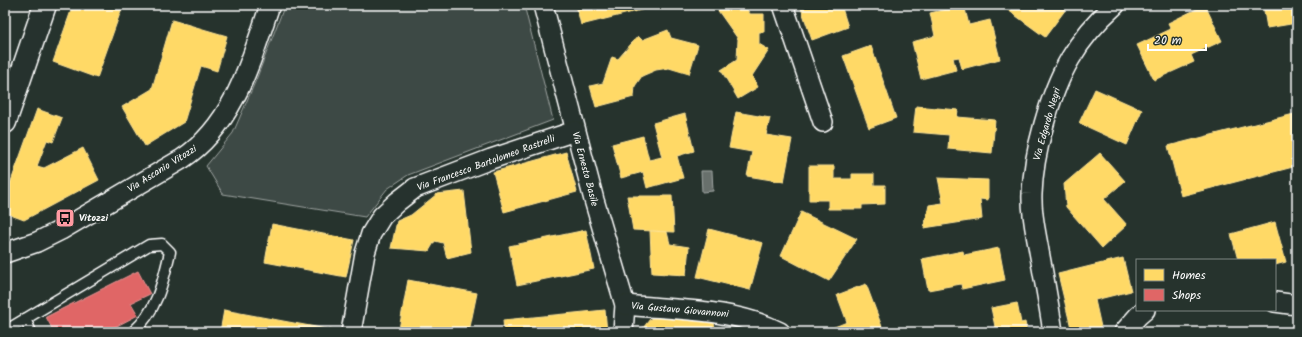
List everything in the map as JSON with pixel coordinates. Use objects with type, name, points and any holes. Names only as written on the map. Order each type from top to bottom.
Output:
[{"type":"main road","points":[[5,122],[45,5]]},
{"type":"street","name":"Via Ascanio Vitozzi","points":[[5,253],[37,242],[61,230],[182,159],[199,145],[219,123],[238,90],[245,75],[270,5]]},
{"type":"street","name":"Via Ernesto Basile","points":[[543,5],[575,131],[625,305],[623,332]]},
{"type":"street","points":[[783,5],[823,122]]},
{"type":"street","name":"Via Edgardo Negri","points":[[1054,332],[1033,217],[1032,194],[1036,155],[1046,118],[1059,81],[1069,60],[1092,28],[1115,5]]},
{"type":"street","name":"Via Francesco Bartolomeo Rastrelli","points":[[351,332],[365,253],[371,234],[382,216],[396,202],[415,188],[491,159],[575,131]]},
{"type":"street","points":[[1276,302],[1297,305]]},
{"type":"street","name":"Via Gustavo Giovannoni","points":[[625,305],[734,315],[761,323],[780,332]]},
{"type":"street","points":[[1124,332],[1144,311]]},
{"type":"lane","points":[[5,331],[149,245],[162,244],[170,252],[160,292],[154,307],[133,332]]},
{"type":"lane","points":[[25,319],[31,332]]},
{"type":"shaded area","points":[[369,5],[524,5],[553,120],[408,175],[387,189],[365,217],[223,194],[206,166],[233,133],[256,80],[284,7]]},
{"type":"shaded area","points":[[701,171],[712,171],[713,191],[702,192]]},
{"type":"building: Homes","points":[[73,5],[123,5],[97,78],[53,62]]},
{"type":"building: Homes","points":[[576,5],[661,5],[581,25]]},
{"type":"building: Homes","points":[[714,5],[744,5],[750,14],[764,14],[764,32],[759,32],[759,44],[769,50],[752,76],[758,87],[738,99],[721,70],[737,60],[738,39]]},
{"type":"building: Homes","points":[[800,5],[841,5],[848,27],[812,40]]},
{"type":"building: Homes","points":[[964,5],[969,25],[990,20],[1000,59],[962,69],[959,57],[953,58],[956,70],[921,79],[912,42],[935,36],[930,13]]},
{"type":"building: Homes","points":[[1001,5],[1061,5],[1066,9],[1045,37]]},
{"type":"building: Homes","points":[[1205,5],[1222,41],[1191,55],[1194,62],[1154,80],[1137,45],[1171,29],[1168,23]]},
{"type":"building: Homes","points":[[1263,5],[1297,5],[1297,23],[1267,28]]},
{"type":"building: Homes","points":[[172,20],[227,36],[217,71],[201,66],[184,122],[145,146],[122,107],[152,89]]},
{"type":"building: Homes","points":[[668,30],[671,38],[698,45],[689,74],[669,68],[656,70],[642,76],[635,86],[634,97],[596,107],[590,86],[603,83],[612,57],[618,59],[638,36],[642,40]]},
{"type":"building: Homes","points":[[871,46],[896,118],[869,128],[843,56]]},
{"type":"building: Homes","points":[[1095,89],[1142,110],[1127,145],[1079,123]]},
{"type":"building: Homes","points":[[916,106],[958,110],[957,117],[995,120],[992,153],[948,149],[949,135],[913,132]]},
{"type":"building: Homes","points":[[37,109],[62,118],[53,142],[47,140],[37,166],[44,168],[83,148],[99,180],[24,220],[5,213],[5,198]]},
{"type":"building: Homes","points":[[736,112],[770,118],[766,135],[792,139],[784,182],[747,176],[752,152],[729,148]]},
{"type":"building: Homes","points":[[685,114],[694,151],[677,156],[683,178],[647,188],[643,172],[621,178],[612,144],[643,136],[649,160],[662,157],[653,123]]},
{"type":"building: Homes","points":[[1294,114],[1297,124],[1297,166],[1181,196],[1168,146]]},
{"type":"building: Homes","points":[[566,152],[577,192],[504,212],[493,172]]},
{"type":"building: Homes","points":[[1100,153],[1125,181],[1104,199],[1127,225],[1102,248],[1066,207],[1064,184]]},
{"type":"building: Homes","points":[[809,166],[834,166],[834,179],[852,179],[852,174],[874,174],[874,185],[885,185],[885,204],[862,205],[862,209],[828,209],[828,200],[809,200]]},
{"type":"building: Homes","points":[[938,178],[988,180],[988,200],[980,199],[982,219],[924,228],[929,205],[943,203]]},
{"type":"building: Homes","points":[[464,191],[471,252],[447,258],[443,243],[435,241],[429,251],[391,248],[397,221],[411,215],[437,194]]},
{"type":"building: Homes","points":[[627,196],[672,196],[674,232],[633,230]]},
{"type":"building: Homes","points":[[801,212],[857,239],[829,281],[781,256]]},
{"type":"building: Homes","points":[[1275,222],[1286,262],[1276,265],[1276,259],[1238,259],[1231,234]]},
{"type":"building: Homes","points":[[272,224],[354,240],[346,277],[265,262]]},
{"type":"building: Homes","points":[[709,229],[763,243],[750,290],[697,277]]},
{"type":"building: Homes","points":[[586,230],[594,269],[517,285],[509,246]]},
{"type":"building: Homes","points":[[650,231],[667,232],[670,244],[689,247],[686,275],[652,273]]},
{"type":"building: Homes","points":[[999,248],[1005,280],[962,289],[961,284],[928,290],[922,259],[963,251],[964,255]]},
{"type":"building: Homes","points":[[1123,258],[1131,291],[1095,300],[1101,327],[1080,332],[1072,332],[1058,274]]},
{"type":"building: Homes","points":[[408,280],[477,293],[469,332],[413,332],[399,329]]},
{"type":"building: Homes","points":[[866,284],[884,332],[833,332],[832,328],[847,322],[837,295]]},
{"type":"building: Homes","points":[[1017,303],[1021,323],[1025,322],[1027,332],[989,332],[996,331],[991,308]]},
{"type":"building: Homes","points":[[224,310],[337,331],[220,332]]},
{"type":"building: Homes","points":[[605,310],[607,332],[504,332],[503,320]]},
{"type":"building: Homes","points":[[661,316],[714,321],[715,332],[640,332],[650,319]]},
{"type":"building: Shops","points":[[138,271],[150,294],[131,303],[138,315],[113,328],[115,332],[54,332],[46,317]]},
{"type":"place","name":"Vitozzi","points":[[65,218]]}]
